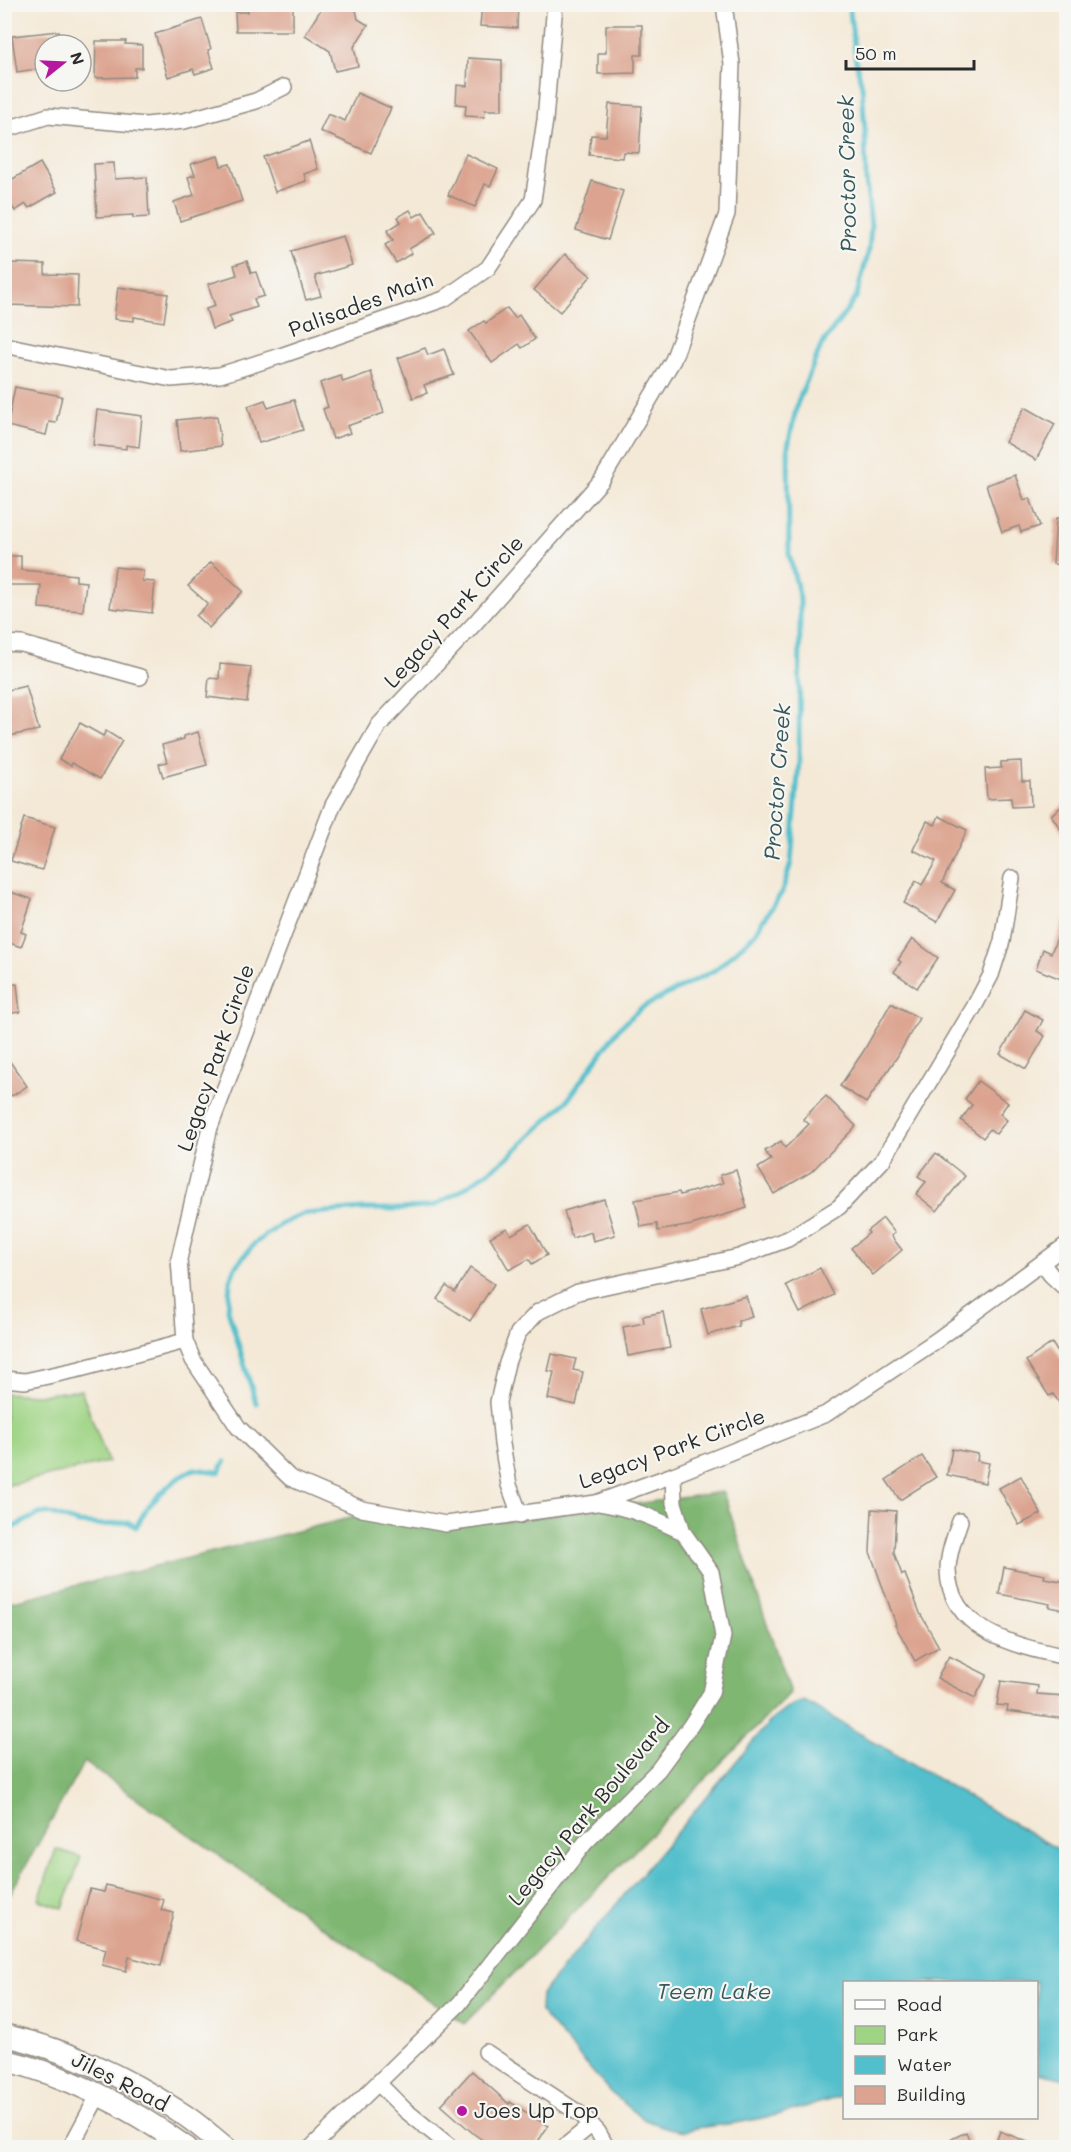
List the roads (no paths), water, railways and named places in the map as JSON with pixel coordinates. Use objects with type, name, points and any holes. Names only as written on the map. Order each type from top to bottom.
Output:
[{"type":"street","name":"Palisades Main","points":[[4,345],[171,379],[220,375],[444,299],[488,268],[533,200],[545,120],[555,4]]},
{"type":"street","name":"Legacy Park Circle","points":[[724,4],[732,64],[726,214],[673,360],[602,480],[475,623],[379,725],[333,805],[210,1127],[179,1259],[185,1341],[193,1360],[238,1427],[290,1478],[362,1509],[446,1524],[596,1503],[826,1414],[937,1340],[1066,1245]]},
{"type":"street","points":[[4,130],[48,116],[146,125],[184,121],[256,101],[284,87]]},
{"type":"street","points":[[4,643],[22,644],[140,677]]},
{"type":"street","points":[[520,1515],[509,1485],[498,1402],[507,1362],[518,1333],[538,1312],[578,1292],[739,1257],[788,1239],[839,1207],[882,1161],[991,975],[1002,941],[1012,878]]},
{"type":"street","points":[[1042,1263],[1066,1289]]},
{"type":"street","points":[[4,1379],[25,1381],[185,1341]]},
{"type":"street","name":"Legacy Park Boulevard","points":[[311,2148],[459,2004],[585,1843],[658,1770],[711,1693],[723,1635],[711,1572],[683,1532],[674,1503],[673,1475]]},
{"type":"street","points":[[596,1503],[614,1505],[650,1516],[683,1532]]},
{"type":"street","points":[[960,1521],[948,1568],[956,1603],[966,1617],[976,1626],[1010,1642],[1066,1657]]},
{"type":"street","name":"Jiles Road","points":[[4,2035],[68,2055],[120,2078],[180,2111],[226,2148]]},
{"type":"street","points":[[486,2052],[583,2116],[598,2132],[607,2148]]},
{"type":"street","name":"Jiles Road","points":[[4,2060],[65,2078],[99,2094],[137,2114],[187,2148]]},
{"type":"street","points":[[378,2083],[452,2148]]},
{"type":"street","points":[[70,2148],[99,2094]]},
{"type":"street","points":[[563,2148],[591,2125]]},
{"type":"water","name":"Teem Lake","points":[[804,1701],[1066,1854],[1066,2079],[1038,2073],[1038,1981],[843,1981],[843,2096],[773,2116],[685,2131],[645,2120],[611,2093],[540,2011],[541,1994],[770,1721],[790,1706]]},
{"type":"waterway","name":"Proctor Creek","points":[[256,1403],[228,1310],[230,1281],[235,1267],[255,1243],[281,1224],[303,1214],[433,1206],[459,1192],[506,1159],[567,1101],[619,1028],[641,1008],[715,970],[753,936],[782,892],[791,863],[799,762],[800,599],[789,554],[788,446],[797,404],[821,346],[856,298],[869,250],[871,226],[866,180],[862,86],[856,62],[849,4]]},
{"type":"waterway","name":"Proctor Creek","points":[[4,1537],[12,1528],[39,1514],[48,1513],[78,1523],[104,1525],[128,1522],[136,1527],[147,1508],[181,1476],[194,1469],[219,1472],[225,1462]]},
{"type":"place","name":"Joes Up Top","points":[[462,2111]]}]
